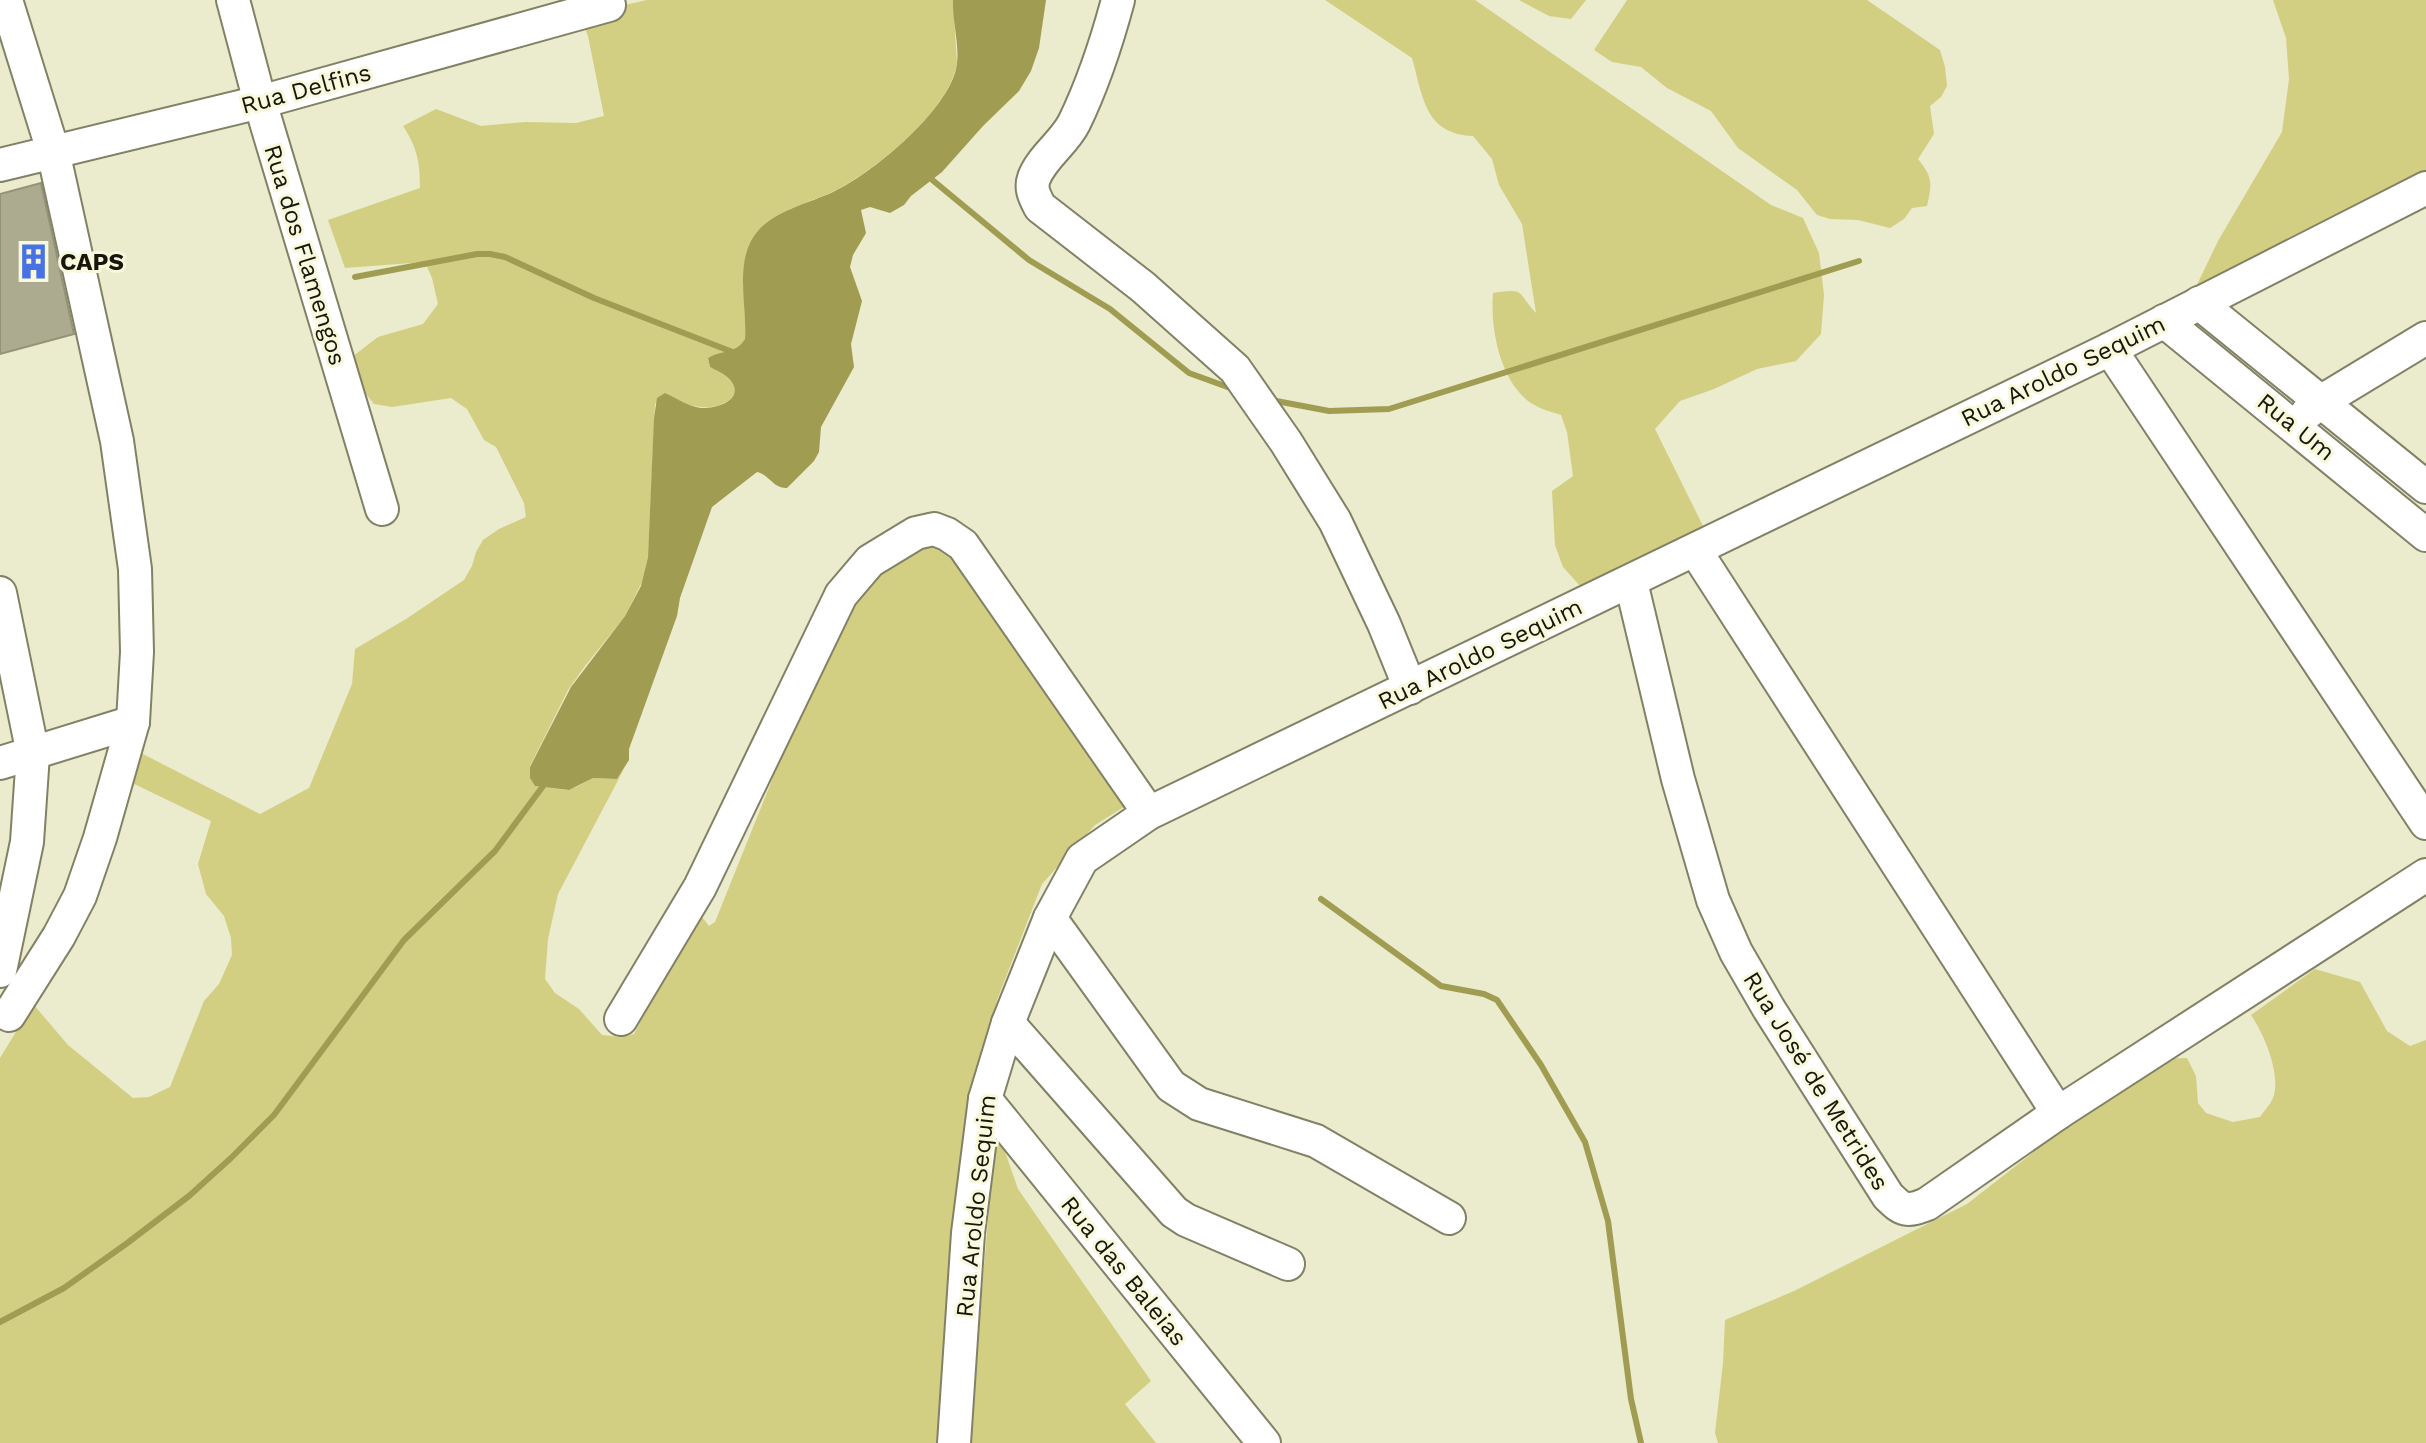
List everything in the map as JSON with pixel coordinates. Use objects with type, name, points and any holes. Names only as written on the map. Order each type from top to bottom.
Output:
[{"type":"street","points":[[3,1017],[59,936],[80,896],[133,722],[137,652],[135,569],[117,441],[53,151],[6,0]]},
{"type":"street","name":"Rua dos Flamengos","points":[[233,0],[260,102],[382,509]]},
{"type":"street","points":[[1118,0],[1109,33],[1074,124],[1040,167],[1033,180],[1032,194],[1040,207],[1143,287],[1235,369],[1286,442],[1335,521],[1384,624],[1410,688]]},
{"type":"street","name":"Rua Delfins","points":[[0,165],[260,102],[609,5]]},
{"type":"street","name":"Rua Aroldo Sequim","points":[[954,1443],[968,1233],[985,1099],[1008,1023],[1050,918],[1082,859],[1149,813],[2110,349],[2426,188]]},
{"type":"street","name":"Rua Um","points":[[2199,303],[2426,487]]},
{"type":"street","name":"Rua Um","points":[[2164,321],[2426,535]]},
{"type":"street","points":[[2293,424],[2322,401],[2426,338]]},
{"type":"street","points":[[2110,349],[2426,823]]},
{"type":"street","points":[[621,1019],[700,887],[841,595],[870,561],[916,533],[934,529],[963,545],[1149,813]]},
{"type":"street","points":[[1695,550],[2058,1113]]},
{"type":"street","name":"Rua José de Metrides","points":[[1631,582],[1678,779],[1713,900],[1736,952],[1769,1009],[1888,1196],[1901,1208],[1913,1209],[1927,1204],[2058,1113],[2426,875]]},
{"type":"street","points":[[0,593],[33,754],[27,842],[0,971]]},
{"type":"street","points":[[0,763],[133,722]]},
{"type":"street","points":[[1050,918],[1171,1086],[1199,1104],[1316,1141],[1449,1218]]},
{"type":"street","points":[[1008,1023],[1174,1212],[1288,1264]]},
{"type":"street","name":"Rua das Baleias","points":[[985,1099],[1264,1443]]},
{"type":"shaded area","points":[[647,0],[953,0],[957,63],[940,100],[888,155],[849,183],[776,216],[757,232],[744,265],[745,339],[737,347],[708,358],[710,367],[731,381],[734,387],[732,398],[721,404],[701,407],[665,393],[655,404],[648,557],[642,582],[625,616],[568,690],[530,766],[535,786],[566,790],[593,778],[617,779],[624,769],[558,894],[548,939],[545,979],[555,993],[579,1009],[602,1035],[621,1037],[634,1034],[698,912],[709,926],[715,922],[817,668],[859,588],[938,533],[1132,802],[1095,825],[1042,884],[997,1000],[965,1141],[943,1443],[0,1443],[0,1058],[33,1004],[68,1045],[133,1098],[149,1097],[170,1087],[204,1001],[219,984],[232,955],[231,938],[224,916],[206,894],[198,864],[211,821],[126,780],[137,751],[260,814],[309,788],[352,684],[355,649],[464,580],[483,540],[526,517],[524,503],[496,447],[484,440],[467,409],[451,398],[392,407],[374,404],[360,386],[352,357],[378,337],[423,324],[438,304],[425,262],[345,268],[328,220],[420,188],[417,155],[403,126],[436,109],[481,126],[525,122],[576,123],[604,116],[588,36],[580,15]]},
{"type":"shaded area","points":[[953,0],[1046,0],[1039,48],[1031,71],[1019,91],[942,172],[904,205],[890,213],[870,207],[861,210],[866,233],[850,267],[862,301],[851,344],[854,367],[821,427],[819,452],[787,488],[778,486],[757,472],[712,507],[629,749],[629,760],[617,779],[593,778],[569,790],[535,786],[530,778],[530,767],[571,687],[625,616],[641,586],[648,557],[657,398],[665,393],[701,408],[721,405],[732,398],[734,388],[731,381],[710,367],[708,358],[737,347],[745,339],[743,277],[751,241],[776,216],[833,192],[867,171],[921,125],[936,107],[955,73],[957,46]]},
{"type":"shaded area","points":[[1325,0],[1475,0],[1771,205],[1803,218],[1819,253],[1824,295],[1821,334],[1796,361],[1757,369],[1680,401],[1655,429],[1706,532],[1644,562],[1602,576],[1581,587],[1563,567],[1555,545],[1552,491],[1573,476],[1567,432],[1561,415],[1542,409],[1520,394],[1499,354],[1493,322],[1493,293],[1520,293],[1536,313],[1522,224],[1499,185],[1492,159],[1473,136],[1444,128],[1428,110],[1412,58]]},
{"type":"shaded area","points":[[1519,0],[1586,0],[1571,19],[1549,16]]},
{"type":"shaded area","points":[[1627,0],[1867,0],[1940,50],[1947,86],[1941,97],[1930,106],[1934,134],[1918,159],[1930,181],[1927,206],[1912,208],[1904,219],[1890,228],[1817,215],[1797,190],[1738,148],[1711,111],[1667,88],[1641,67],[1612,62],[1594,50]]},
{"type":"shaded area","points":[[2273,0],[2426,0],[2426,173],[2195,289],[2218,241],[2282,132],[2289,79],[2286,38]]},
{"type":"shaded area","points":[[2315,969],[2360,982],[2387,1031],[2410,1046],[2426,1040],[2426,1443],[1718,1443],[1715,1433],[1725,1320],[1794,1291],[1967,1204],[2153,1059],[2187,1058],[2196,1076],[2198,1103],[2206,1113],[2233,1122],[2260,1117],[2273,1098],[2275,1075],[2266,1043],[2251,1015]]},
{"type":"shaded area","points":[[995,1138],[1002,1143],[1018,1189],[1151,1381],[1125,1404],[1156,1443],[969,1443]]},
{"type":"building","name":"CAPS","points":[[41,183],[74,334],[0,354],[0,194]]},
{"type":"waterway","points":[[930,178],[1029,260],[1110,309],[1189,373],[1233,389]]},
{"type":"waterway","points":[[355,277],[490,254],[505,257],[594,298],[735,353]]},
{"type":"waterway","points":[[1271,400],[1329,411],[1389,409],[1859,261]]},
{"type":"waterway","points":[[0,1322],[64,1288],[126,1244],[189,1196],[231,1158],[274,1115],[404,940],[495,851],[546,782]]},
{"type":"waterway","points":[[1321,899],[1441,986],[1484,994],[1497,1000],[1541,1065],[1585,1142],[1608,1221],[1631,1399],[1641,1443]]},
{"type":"place","name":"CAPS","points":[[34,262]]}]
